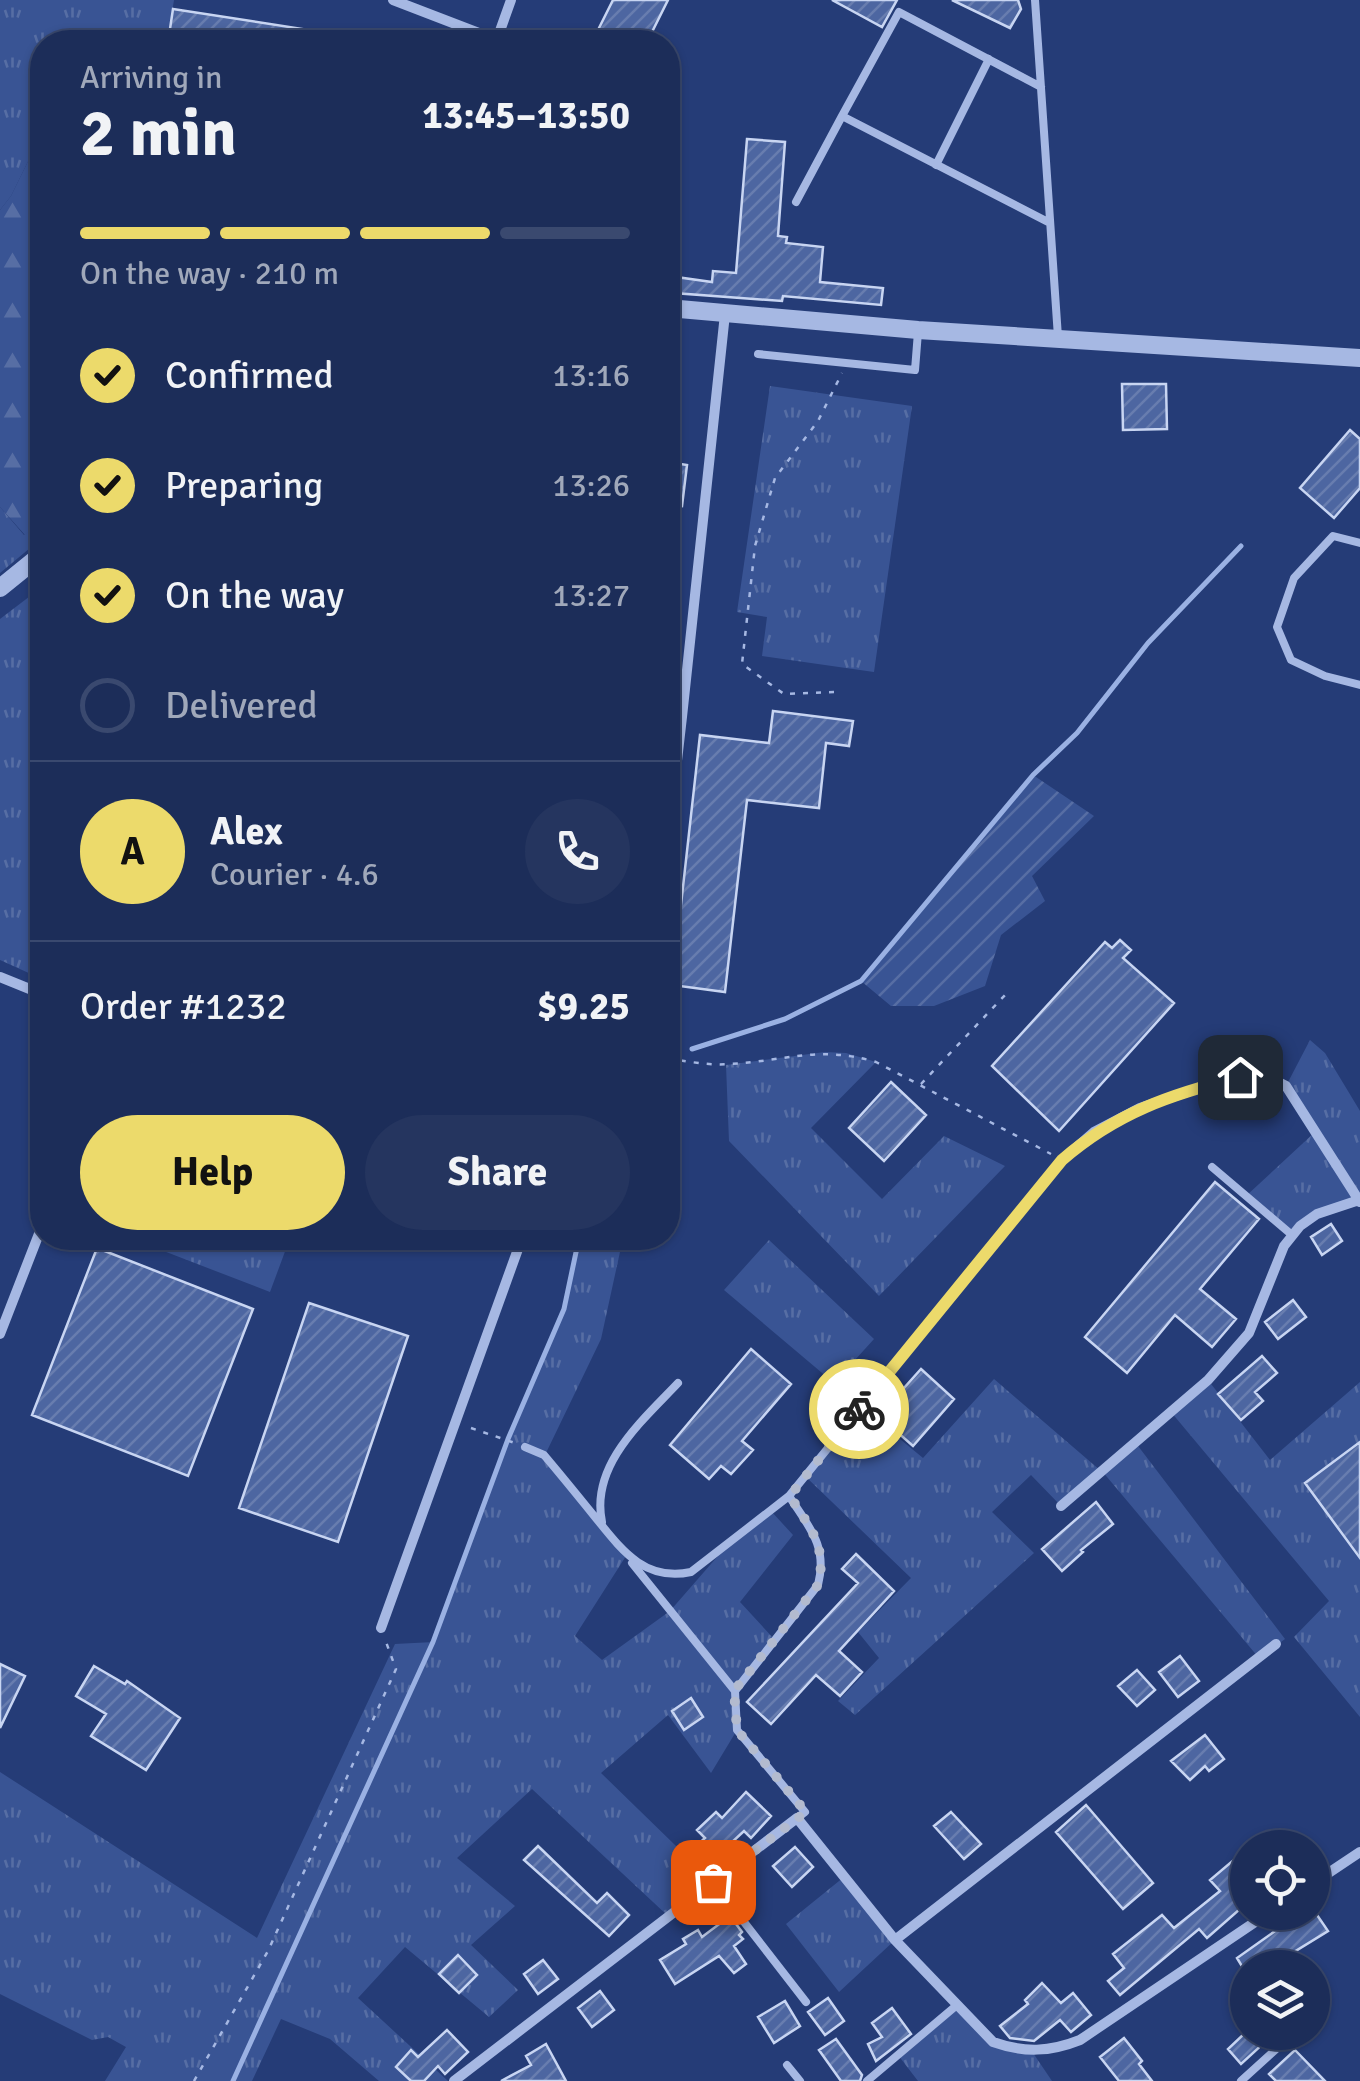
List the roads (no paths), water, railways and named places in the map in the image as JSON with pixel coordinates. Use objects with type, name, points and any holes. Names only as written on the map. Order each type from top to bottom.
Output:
[{"type":"street","points":[[393,0],[468,30]]},
{"type":"street","points":[[500,30],[511,0]]},
{"type":"street","points":[[680,309],[918,330],[1360,358]]},
{"type":"street","points":[[680,734],[725,314]]},
{"type":"street","points":[[0,588],[30,564]]},
{"type":"street","points":[[0,978],[30,989]]},
{"type":"street","points":[[1060,1506],[1208,1380],[1249,1333],[1277,1261],[1292,1236],[1317,1214],[1360,1201],[1286,1086],[1264,1074],[1205,1086],[1140,1108],[1094,1132],[1062,1160]]},
{"type":"street","points":[[0,1334],[33,1250]]},
{"type":"street","points":[[381,1628],[518,1250]]},
{"type":"street","points":[[895,1940],[1276,1644]]},
{"type":"street","points":[[454,2081],[796,1818],[895,1940],[993,2042],[1014,2050],[1056,2050],[1080,2040],[1243,1930]]},
{"type":"street","points":[[1330,1872],[1360,1852]]},
{"type":"lane","points":[[1036,0],[1058,337]]},
{"type":"lane","points":[[796,202],[898,12],[1041,86]]},
{"type":"lane","points":[[936,165],[989,59]]},
{"type":"lane","points":[[842,116],[1050,223]]},
{"type":"lane","points":[[758,354],[915,370],[918,330]]},
{"type":"lane","points":[[1360,543],[1333,536],[1294,578],[1277,628],[1290,660],[1324,676],[1360,685]]},
{"type":"lane","points":[[626,1556],[657,1573],[675,1576],[691,1572],[790,1496],[1062,1160]]},
{"type":"lane","points":[[1212,1167],[1292,1236]]},
{"type":"lane","points":[[602,1527],[601,1489],[624,1441],[678,1384]]},
{"type":"lane","points":[[525,1447],[544,1455],[734,1691],[737,1730],[806,1812],[796,1818]]},
{"type":"lane","points":[[734,1691],[818,1585],[822,1568],[820,1545],[790,1496]]},
{"type":"lane","points":[[713,1882],[806,2002]]},
{"type":"lane","points":[[867,2081],[958,2005]]},
{"type":"lane","points":[[1241,2081],[1275,2050]]},
{"type":"lane","points":[[787,2065],[800,2081]]},
{"type":"waterway","points":[[692,1049],[785,1019],[861,981],[1033,775],[1077,733],[1148,643],[1241,546]]},
{"type":"waterway","points":[[233,2081],[433,1642],[508,1439],[564,1309],[576,1250]]}]
